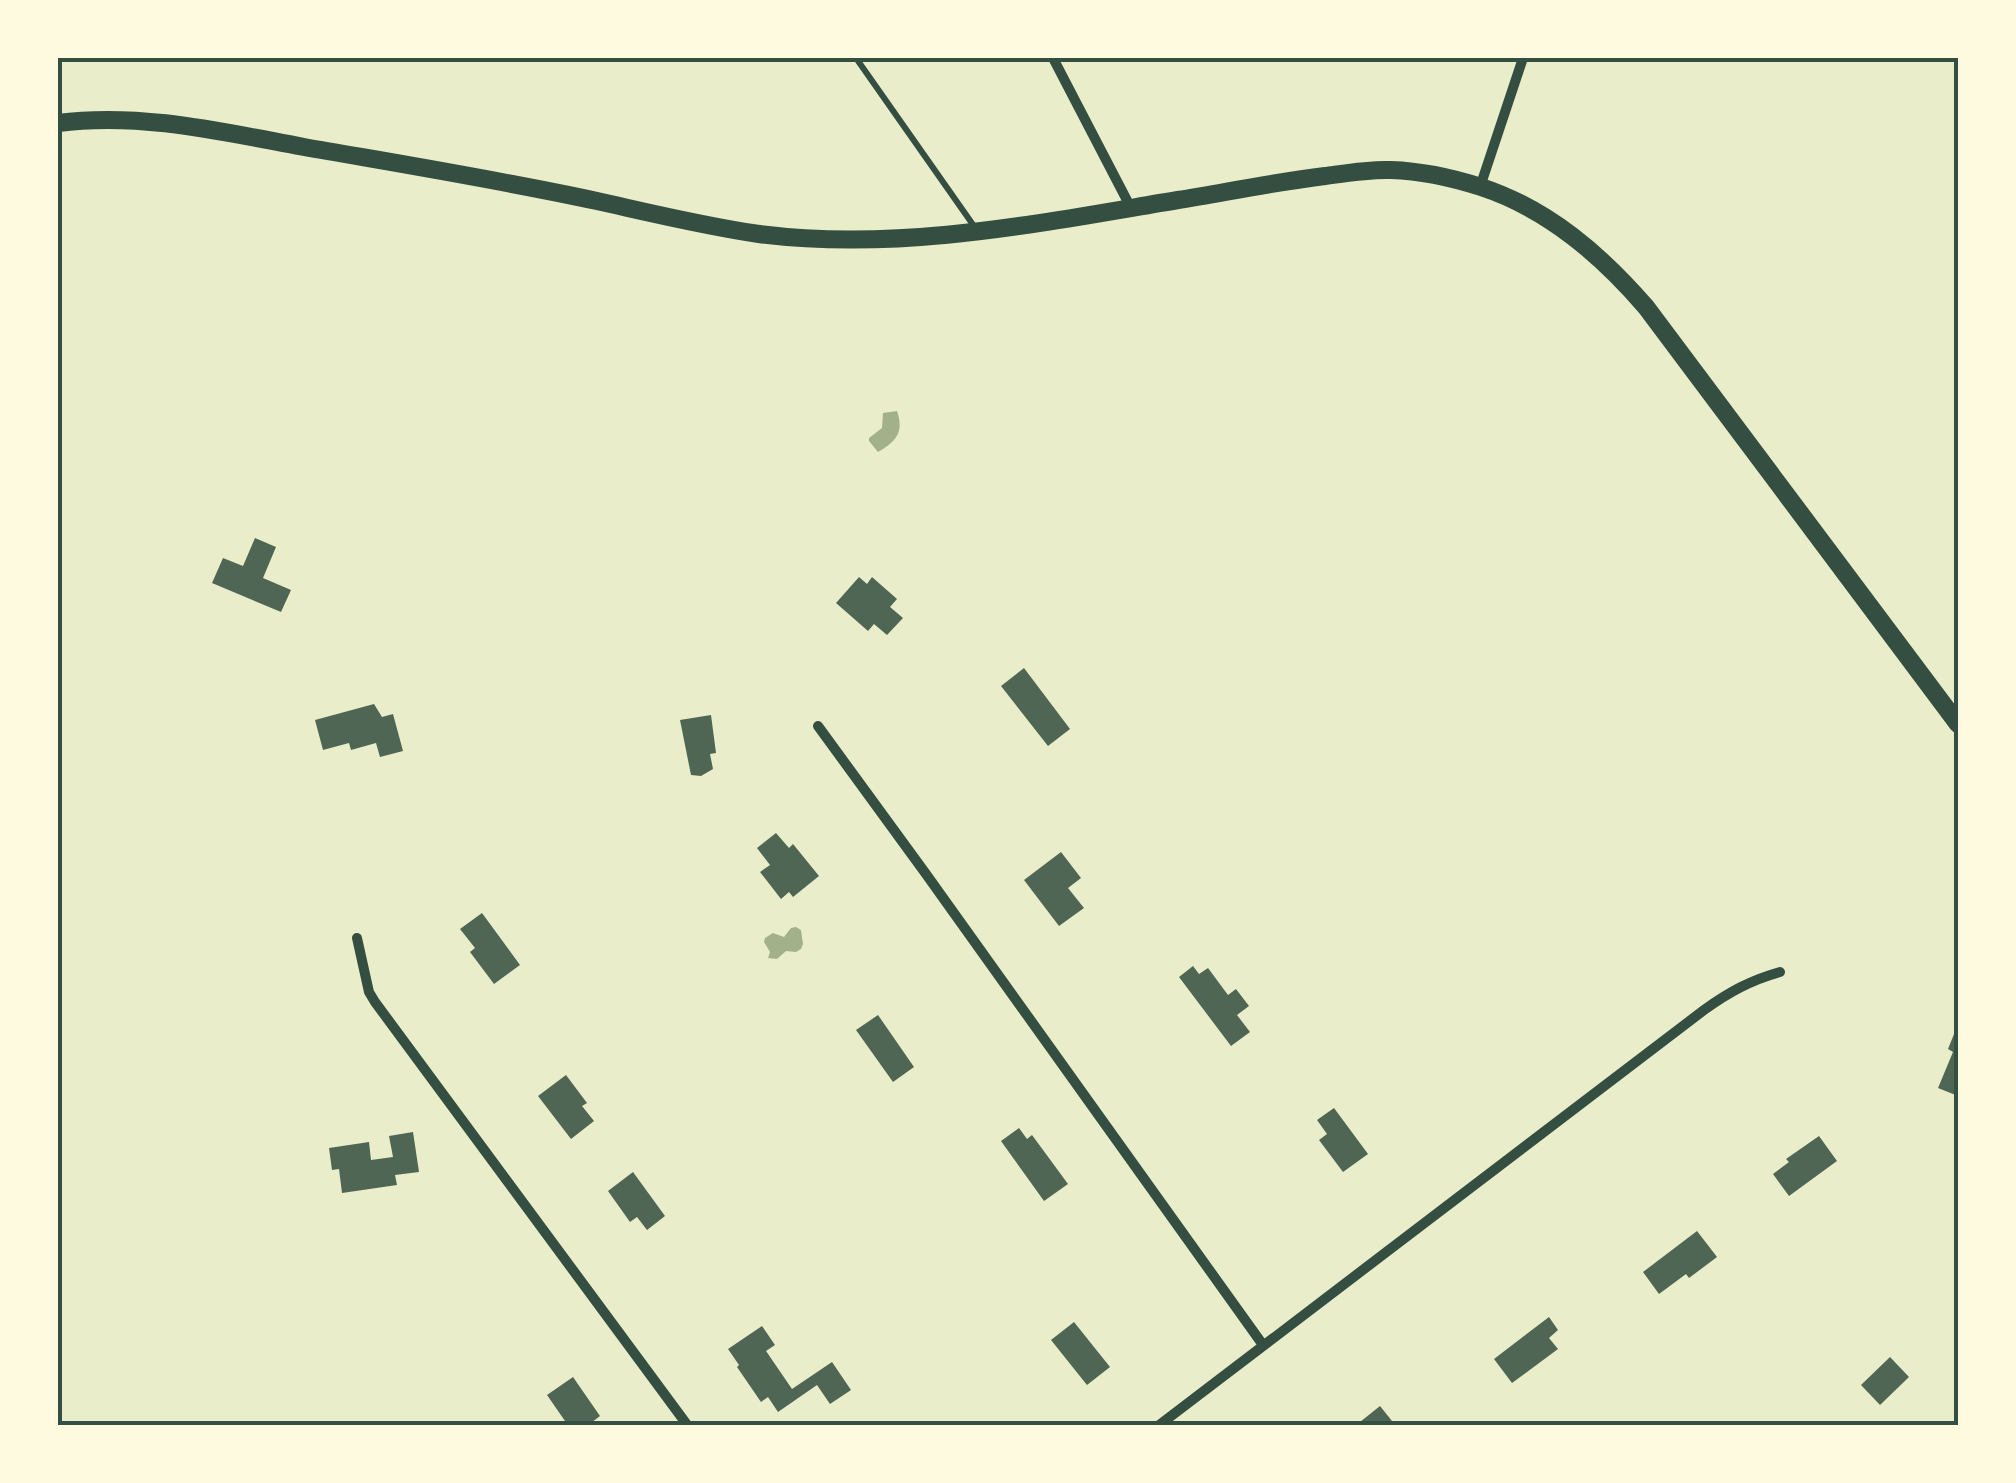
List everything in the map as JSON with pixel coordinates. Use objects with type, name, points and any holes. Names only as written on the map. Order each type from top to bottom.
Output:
[{"type":"main road","points":[[58,123],[135,121],[225,131],[761,234],[838,239],[928,238],[1299,179],[1391,170],[1480,187],[1550,220],[1620,276],[1958,724]]},
{"type":"street","points":[[1053,58],[1131,208]]},
{"type":"street","points":[[1480,187],[1523,58]]},
{"type":"street","points":[[818,726],[1263,1345]]},
{"type":"street","points":[[357,938],[369,992],[375,1002],[688,1426]]},
{"type":"street","points":[[1158,1426],[1716,1002],[1754,980],[1780,972]]},
{"type":"lane","points":[[856,58],[976,230]]},
{"type":"shaded area","points":[[897,411],[897,435],[878,452],[869,438],[882,428],[883,413]]},
{"type":"shaded area","points":[[796,927],[801,930],[801,949],[786,951],[777,959],[768,958],[765,938],[773,933],[784,937]]},
{"type":"building","points":[[255,538],[276,547],[263,578],[291,590],[281,612],[212,583],[223,558],[243,566]]},
{"type":"building","points":[[859,577],[867,584],[872,577],[897,599],[890,607],[903,618],[887,635],[874,624],[868,631],[836,603]]},
{"type":"building","points":[[1024,668],[1070,729],[1048,746],[1001,686]]},
{"type":"building","points":[[374,704],[382,717],[393,714],[403,751],[380,757],[376,743],[351,750],[349,743],[323,750],[315,720]]},
{"type":"building","points":[[711,715],[716,753],[710,754],[713,769],[701,776],[691,775],[680,720]]},
{"type":"building","points":[[776,833],[789,848],[793,844],[819,876],[793,897],[789,892],[781,899],[760,872],[770,865],[757,848]]},
{"type":"building","points":[[1061,852],[1081,878],[1068,888],[1084,908],[1059,926],[1024,880]]},
{"type":"building","points":[[482,913],[520,965],[494,984],[470,952],[475,948],[460,929]]},
{"type":"building","points":[[1193,966],[1199,974],[1208,968],[1228,995],[1236,989],[1249,1006],[1237,1015],[1250,1032],[1231,1046],[1179,977]]},
{"type":"building","points":[[878,1015],[914,1067],[893,1082],[856,1030]]},
{"type":"building","points":[[1958,1024],[1958,1096],[1938,1088],[1953,1052],[1948,1049]]},
{"type":"building","points":[[566,1075],[587,1103],[582,1106],[594,1121],[571,1139],[538,1096]]},
{"type":"building","points":[[1334,1108],[1368,1154],[1343,1172],[1319,1140],[1327,1134],[1317,1120]]},
{"type":"building","points":[[1019,1128],[1027,1139],[1032,1135],[1068,1184],[1044,1201],[1001,1141]]},
{"type":"building","points":[[413,1132],[419,1172],[395,1175],[397,1185],[342,1193],[339,1169],[332,1170],[329,1148],[369,1142],[371,1160],[393,1157],[389,1136]]},
{"type":"building","points":[[1819,1136],[1837,1161],[1789,1196],[1773,1174],[1789,1162],[1786,1159]]},
{"type":"building","points":[[633,1172],[665,1216],[647,1230],[637,1217],[630,1222],[608,1191]]},
{"type":"building","points":[[1697,1231],[1717,1257],[1659,1294],[1643,1272]]},
{"type":"building","points":[[1549,1317],[1558,1330],[1549,1338],[1558,1349],[1512,1383],[1494,1359]]},
{"type":"building","points":[[1074,1322],[1110,1367],[1087,1385],[1051,1340]]},
{"type":"building","points":[[762,1326],[775,1345],[766,1351],[792,1389],[832,1362],[851,1390],[830,1404],[817,1385],[778,1412],[768,1397],[761,1402],[728,1349]]},
{"type":"building","points":[[1890,1357],[1909,1377],[1880,1405],[1861,1385]]},
{"type":"building","points":[[573,1377],[600,1416],[587,1426],[559,1426],[565,1421],[547,1395]]},
{"type":"building","points":[[1380,1406],[1396,1426],[1355,1426]]}]
